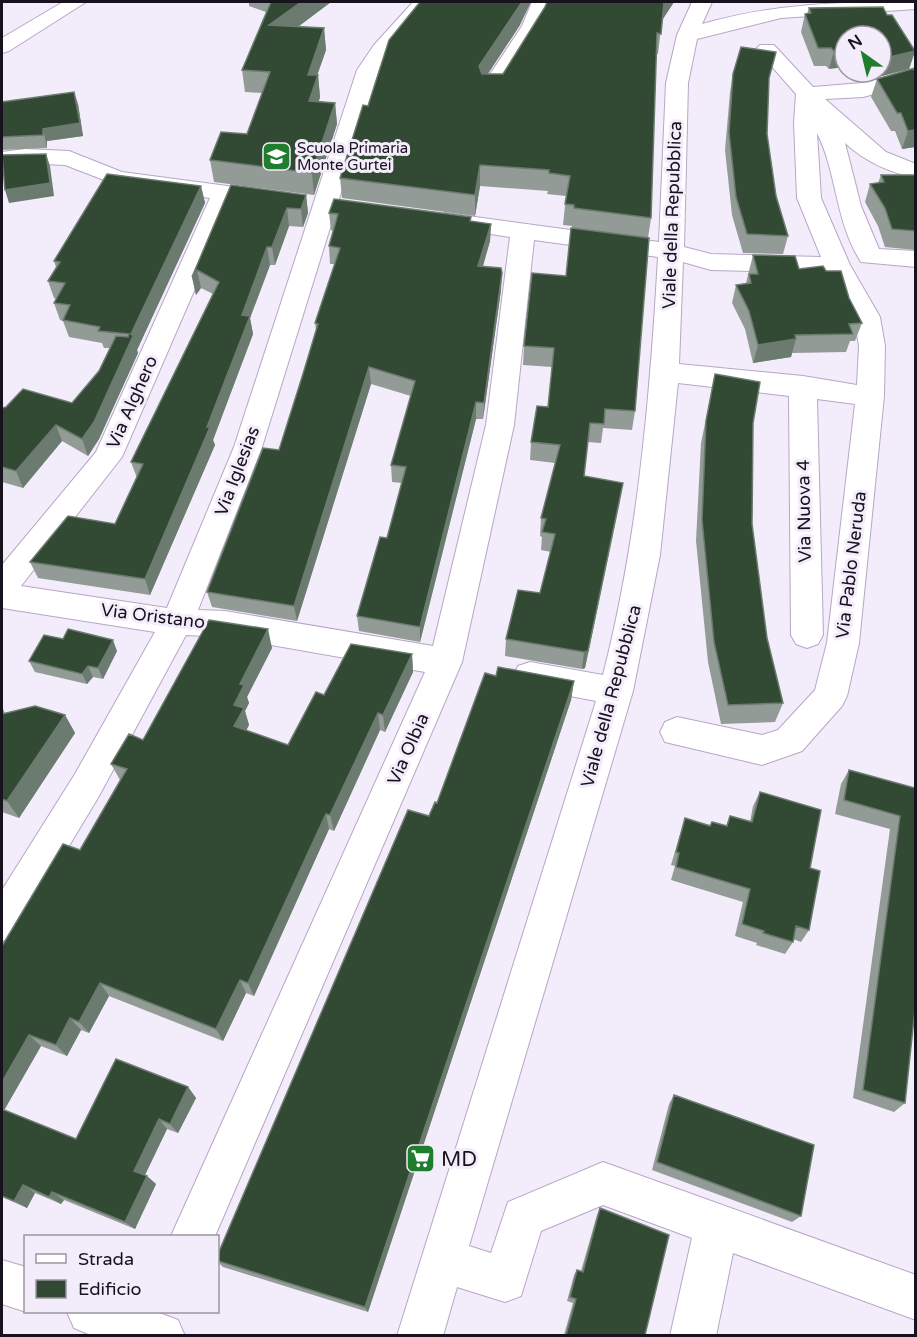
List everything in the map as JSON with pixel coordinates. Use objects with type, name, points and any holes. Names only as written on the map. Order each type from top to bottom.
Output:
[{"type":"street","points":[[2,47],[76,2]]},
{"type":"street","name":"Via Iglesias","points":[[2,923],[87,784],[177,622],[248,447],[317,204],[368,70],[381,49],[424,2]]},
{"type":"street","points":[[492,88],[532,26],[542,2]]},
{"type":"street","name":"Viale della Repubblica","points":[[420,1335],[616,691],[634,615],[665,372],[677,82],[687,35],[702,2]]},
{"type":"street","points":[[734,2],[781,12]]},
{"type":"street","points":[[687,35],[781,12],[915,3]]},
{"type":"street","points":[[767,49],[807,94],[874,157],[889,166],[915,171]]},
{"type":"street","points":[[807,94],[863,90],[915,76]]},
{"type":"street","points":[[807,94],[834,144],[849,206],[870,256],[915,259]]},
{"type":"street","name":"Via Pablo Neruda","points":[[677,732],[762,750],[790,741],[830,696],[843,643],[870,396],[872,346],[867,317],[837,265],[809,198],[805,122],[807,94]]},
{"type":"street","points":[[2,159],[25,156],[69,158],[117,178],[317,204]]},
{"type":"street","name":"Via Alghero","points":[[2,586],[108,457],[224,193]]},
{"type":"street","points":[[418,217],[671,251],[711,262],[837,265]]},
{"type":"street","name":"Via Olbia","points":[[194,1235],[447,662],[500,425],[523,231]]},
{"type":"street","points":[[665,372],[803,386],[870,396]]},
{"type":"street","name":"Via Nuova 4","points":[[803,386],[807,636]]},
{"type":"street","name":"Via Oristano","points":[[2,596],[177,622],[225,624],[447,662]]},
{"type":"street","points":[[499,671],[616,691]]},
{"type":"street","points":[[444,1260],[505,1280],[523,1217],[603,1183],[915,1298]]},
{"type":"street","points":[[693,1335],[717,1226]]},
{"type":"street","points":[[2,1282],[24,1289]]},
{"type":"street","points":[[97,1313],[156,1329]]},
{"type":"building","points":[[271,2],[301,2],[269,25],[324,28],[308,75],[318,75],[309,101],[335,103],[312,173],[210,160],[221,132],[247,134],[270,72],[242,70]]},
{"type":"building","points":[[420,2],[522,2],[479,66],[482,74],[503,74],[547,2],[664,2],[661,34],[657,33],[651,218],[574,208],[574,205],[565,204],[570,176],[549,173],[549,170],[480,165],[475,195],[340,178],[363,105],[368,106],[389,40]]},
{"type":"building","points":[[883,7],[887,15],[892,15],[915,51],[893,56],[893,24],[833,24],[833,50],[818,48],[805,14],[811,13],[809,8]]},
{"type":"building","points":[[741,47],[776,52],[769,78],[767,134],[776,196],[788,236],[747,234],[736,197],[729,132],[733,74]]},
{"type":"building","points":[[915,68],[915,130],[908,131],[901,113],[897,113],[880,84],[893,84],[893,74]]},
{"type":"building","points":[[74,92],[80,123],[43,129],[43,135],[2,137],[2,102]]},
{"type":"building","points":[[46,154],[50,183],[5,190],[2,155]]},
{"type":"building","points":[[107,174],[201,186],[131,334],[133,336],[94,422],[82,439],[56,425],[16,471],[2,467],[2,408],[6,407],[23,389],[72,403],[99,371],[116,336],[128,337],[129,334],[98,331],[100,327],[63,320],[70,305],[54,303],[65,283],[48,281],[60,262],[54,261]]},
{"type":"building","points":[[881,175],[915,175],[915,231],[892,229],[885,208],[870,184],[884,182]]},
{"type":"building","points":[[231,185],[306,195],[301,209],[287,208],[272,247],[267,247],[242,315],[250,316],[207,427],[210,427],[145,579],[30,562],[68,516],[115,524],[143,464],[131,462],[219,282],[197,270],[192,277]]},
{"type":"building","points":[[334,199],[471,217],[470,221],[491,224],[478,266],[501,268],[484,403],[476,402],[420,627],[357,616],[380,537],[387,538],[406,467],[391,465],[415,381],[369,367],[294,606],[207,592],[263,448],[279,450],[318,324],[315,323],[340,248],[329,246],[338,214],[329,213]]},
{"type":"building","points":[[571,228],[649,238],[635,411],[605,409],[604,424],[590,423],[584,476],[623,483],[588,651],[584,652],[506,639],[518,590],[540,593],[555,534],[542,532],[546,519],[541,518],[560,445],[531,442],[537,406],[548,407],[554,348],[524,346],[532,273],[566,276]]},
{"type":"building","points":[[753,255],[795,256],[799,269],[823,266],[826,271],[841,271],[849,298],[862,323],[849,324],[853,334],[795,335],[796,339],[758,345],[749,311],[736,285],[751,283],[749,274],[758,274]]},
{"type":"building","points":[[715,374],[760,382],[753,423],[752,524],[767,638],[783,703],[728,705],[714,642],[702,520],[706,421]]},
{"type":"building","points":[[209,620],[268,629],[240,684],[244,685],[234,705],[244,708],[234,726],[288,745],[316,692],[324,695],[351,644],[412,654],[383,715],[378,713],[330,815],[326,814],[248,983],[240,980],[216,1029],[100,983],[79,1022],[70,1018],[56,1045],[29,1035],[2,1082],[2,946],[63,844],[80,850],[127,769],[111,764],[129,734],[143,740]]},
{"type":"building","points":[[68,629],[113,640],[98,668],[88,666],[82,674],[29,661],[44,635],[63,639]]},
{"type":"building","points":[[498,667],[574,681],[365,1307],[219,1261],[219,1252],[408,810],[429,816],[435,802],[437,803],[485,673],[496,676]]},
{"type":"building","points":[[35,706],[65,715],[7,801],[2,799],[2,714]]},
{"type":"building","points":[[849,770],[915,788],[915,1009],[905,1103],[863,1090],[900,816],[844,800]]},
{"type":"building","points":[[760,792],[821,810],[810,868],[820,871],[809,930],[796,926],[793,942],[742,924],[750,889],[676,867],[679,853],[676,852],[685,818],[710,826],[712,822],[727,826],[730,816],[752,822]]},
{"type":"building","points":[[116,1059],[188,1087],[170,1124],[159,1119],[134,1171],[147,1176],[125,1222],[52,1192],[49,1197],[23,1185],[14,1201],[2,1196],[2,1109],[76,1139]]},
{"type":"building","points":[[674,1095],[814,1145],[801,1216],[657,1162]]},
{"type":"building","points":[[600,1208],[669,1235],[645,1335],[566,1335],[576,1299],[570,1297],[577,1270],[583,1272]]},
{"type":"place","name":"Scuola Primaria Monte Gurtei","points":[[276,157]]},
{"type":"place","name":"MD","points":[[420,1159]]}]
